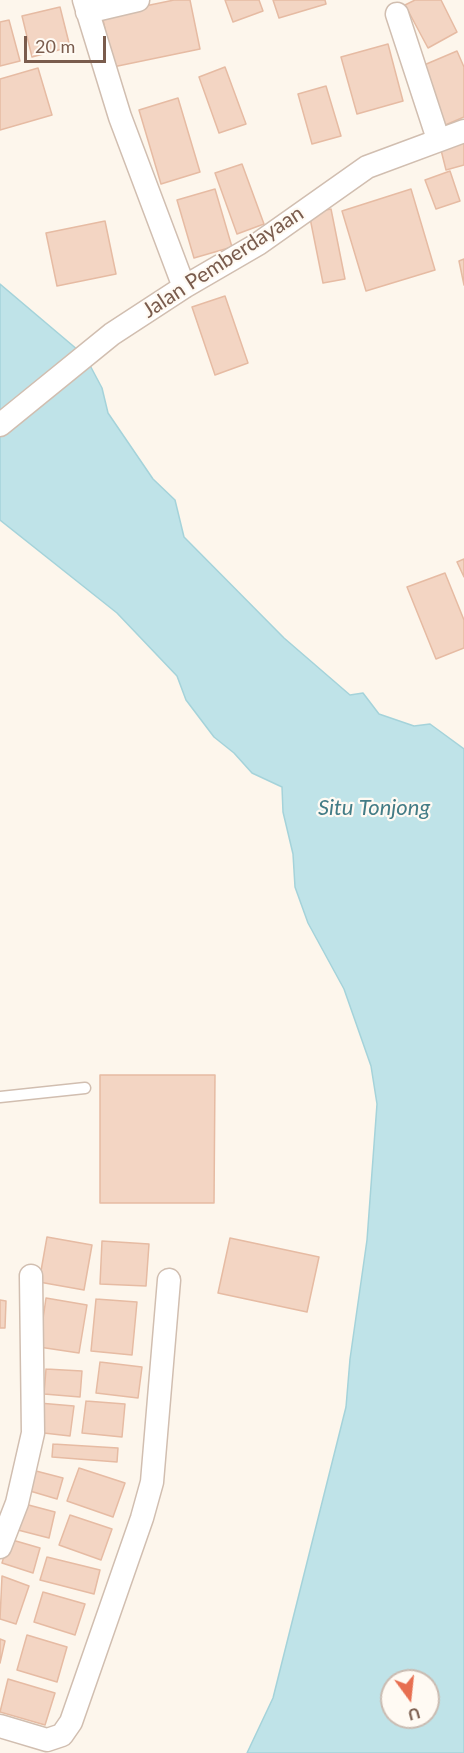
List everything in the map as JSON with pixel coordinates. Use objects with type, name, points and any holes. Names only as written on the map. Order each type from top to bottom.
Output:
[{"type":"street","points":[[138,0],[86,6],[120,117],[184,287]]},
{"type":"street","points":[[397,14],[438,139]]},
{"type":"street","name":"Jalan Pemberdayaan","points":[[0,425],[88,352],[184,287],[258,244],[367,167],[464,131]]},
{"type":"street","points":[[0,1547],[17,1503],[33,1433],[31,1276]]},
{"type":"street","points":[[0,1726],[47,1740],[62,1735],[71,1722],[142,1518],[152,1482],[169,1280]]},
{"type":"lane","points":[[0,1097],[85,1088]]},
{"type":"water","name":"Situ Tonjong","points":[[0,284],[85,356],[102,388],[108,413],[153,479],[175,500],[184,537],[284,638],[350,695],[363,693],[379,714],[414,726],[430,724],[464,749],[464,1753],[247,1753],[273,1698],[346,1407],[350,1359],[367,1240],[377,1104],[371,1066],[344,989],[308,923],[295,887],[293,854],[283,812],[282,787],[252,773],[234,753],[214,737],[186,700],[177,676],[117,613],[0,520]]},
{"type":"building","points":[[174,0],[190,0],[200,49],[113,67],[102,15]]},
{"type":"building","points":[[225,0],[259,0],[263,11],[233,22]]},
{"type":"building","points":[[273,0],[325,0],[326,4],[279,18]]},
{"type":"building","points":[[415,0],[441,0],[457,32],[428,48],[405,5]]},
{"type":"building","points":[[60,7],[70,47],[32,57],[22,16]]},
{"type":"building","points":[[9,20],[20,61],[0,66],[0,22]]},
{"type":"building","points":[[388,44],[403,101],[357,114],[341,57]]},
{"type":"building","points":[[457,51],[464,67],[464,117],[443,126],[417,68]]},
{"type":"building","points":[[225,67],[246,124],[219,133],[199,77]]},
{"type":"building","points":[[38,68],[52,115],[0,130],[0,79]]},
{"type":"building","points":[[326,86],[341,136],[312,144],[298,94]]},
{"type":"building","points":[[178,98],[200,172],[161,184],[139,110]]},
{"type":"building","points":[[464,140],[464,165],[446,170],[440,146]]},
{"type":"building","points":[[242,164],[264,224],[237,234],[215,173]]},
{"type":"building","points":[[450,171],[460,201],[436,209],[425,180]]},
{"type":"building","points":[[215,189],[232,247],[194,258],[177,200]]},
{"type":"building","points":[[411,189],[435,270],[366,291],[342,211]]},
{"type":"building","points":[[331,209],[345,279],[323,283],[309,213]]},
{"type":"building","points":[[105,221],[116,274],[57,286],[46,233]]},
{"type":"building","points":[[464,259],[464,285],[459,261]]},
{"type":"building","points":[[225,296],[248,363],[215,375],[192,307]]},
{"type":"building","points":[[464,559],[464,577],[457,562]]},
{"type":"building","points":[[445,573],[464,620],[464,648],[436,659],[407,587]]},
{"type":"building","points":[[100,1075],[215,1075],[214,1203],[100,1203]]},
{"type":"building","points":[[47,1237],[92,1245],[84,1290],[39,1282]]},
{"type":"building","points":[[230,1238],[319,1257],[307,1312],[218,1293]]},
{"type":"building","points":[[102,1241],[149,1244],[146,1286],[100,1284]]},
{"type":"building","points":[[46,1298],[87,1305],[79,1353],[39,1347]]},
{"type":"building","points":[[96,1299],[137,1302],[132,1355],[91,1351]]},
{"type":"building","points":[[0,1300],[6,1301],[5,1328],[0,1328]]},
{"type":"building","points":[[100,1362],[142,1367],[138,1398],[96,1393]]},
{"type":"building","points":[[46,1369],[82,1371],[80,1397],[44,1394]]},
{"type":"building","points":[[86,1401],[125,1404],[122,1437],[82,1433]]},
{"type":"building","points":[[39,1403],[74,1406],[70,1436],[35,1432]]},
{"type":"building","points":[[53,1444],[118,1448],[117,1462],[52,1457]]},
{"type":"building","points":[[79,1468],[125,1483],[113,1517],[67,1501]]},
{"type":"building","points":[[36,1471],[63,1478],[57,1499],[30,1491]]},
{"type":"building","points":[[21,1503],[55,1512],[49,1538],[14,1529]]},
{"type":"building","points":[[70,1515],[112,1529],[101,1560],[59,1545]]},
{"type":"building","points":[[9,1539],[40,1548],[33,1573],[2,1563]]},
{"type":"building","points":[[47,1557],[100,1570],[94,1594],[40,1580]]},
{"type":"building","points":[[2,1576],[29,1586],[16,1624],[0,1619]]},
{"type":"building","points":[[43,1592],[85,1604],[75,1635],[34,1622]]},
{"type":"building","points":[[27,1635],[67,1647],[57,1682],[17,1670]]},
{"type":"building","points":[[0,1639],[5,1641],[0,1663]]},
{"type":"building","points":[[8,1679],[55,1693],[45,1725],[0,1712]]}]
